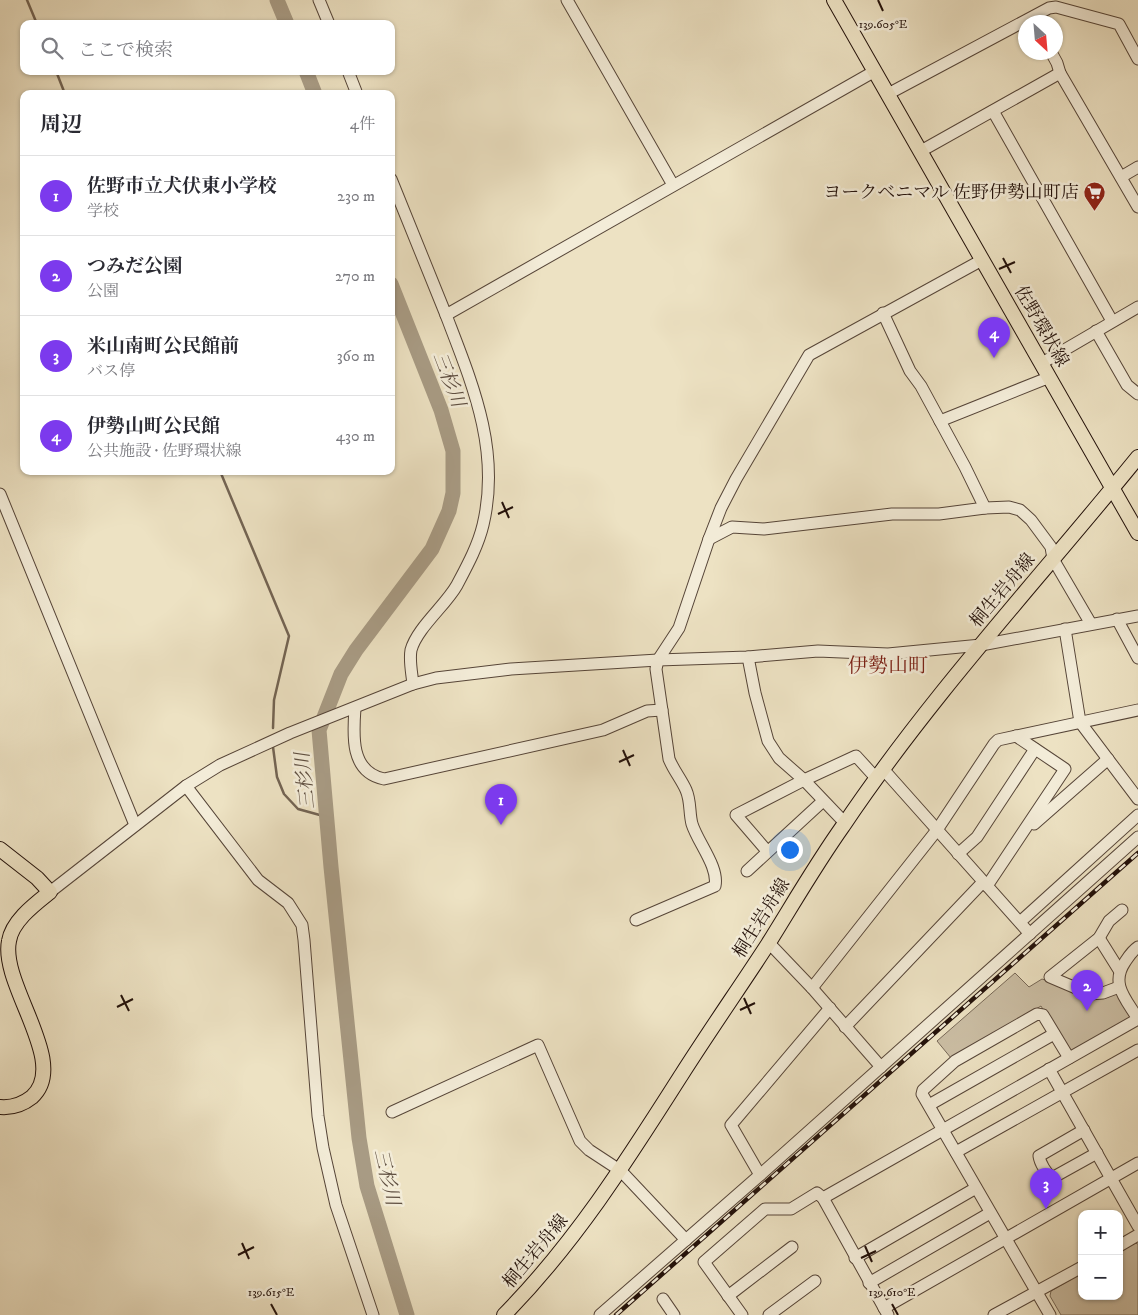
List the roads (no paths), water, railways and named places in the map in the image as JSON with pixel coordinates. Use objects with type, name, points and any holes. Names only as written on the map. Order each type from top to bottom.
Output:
[{"type":"main road","name":"佐野環状線","points":[[834,0],[1138,533]]},
{"type":"main road","name":"桐生岩舟線","points":[[505,1315],[547,1269],[592,1212],[621,1171],[769,943],[844,823],[880,774],[980,645],[1138,457]]},
{"type":"main road","points":[[0,849],[37,878],[50,892],[36,903],[4,938],[8,950],[9,967],[39,1046],[44,1070],[43,1079],[34,1094],[18,1106],[0,1107]]},
{"type":"street","points":[[319,0],[327,20]]},
{"type":"street","points":[[567,0],[674,185]]},
{"type":"street","points":[[1040,15],[1049,8],[1056,7],[1119,24],[1138,59]]},
{"type":"street","points":[[888,94],[1018,28]]},
{"type":"street","points":[[1055,60],[1060,73],[1138,207]]},
{"type":"street","points":[[446,315],[875,71]]},
{"type":"street","points":[[921,151],[1060,73]]},
{"type":"street","points":[[350,75],[355,90]]},
{"type":"street","points":[[993,111],[1112,321]]},
{"type":"street","points":[[1121,177],[1138,167]]},
{"type":"street","points":[[395,189],[472,383],[486,435],[488,462],[483,525],[472,556],[456,587],[411,649],[410,658],[413,684]]},
{"type":"street","points":[[636,920],[715,886],[716,879],[692,823],[690,802],[686,790],[674,772],[670,759],[656,669],[658,660],[679,628],[709,539],[736,479],[809,355],[982,260]]},
{"type":"street","points":[[1042,363],[1138,307]]},
{"type":"street","points":[[883,313],[910,371],[940,421],[985,508]]},
{"type":"street","points":[[1096,331],[1127,385],[1138,394]]},
{"type":"street","points":[[940,421],[1050,377]]},
{"type":"street","points":[[0,494],[135,825]]},
{"type":"street","points":[[709,539],[732,527],[764,529],[892,514],[939,514],[1009,507],[1020,510],[1031,520],[1051,548],[1053,559],[1091,624]]},
{"type":"street","points":[[50,892],[186,786],[220,765],[242,753],[290,733],[413,684],[436,678],[486,671],[658,660],[748,657],[818,651],[888,654],[980,645],[1138,616]]},
{"type":"street","points":[[1117,619],[1138,658]]},
{"type":"street","points":[[1065,629],[1080,722],[1138,799]]},
{"type":"street","points":[[748,657],[755,693],[768,741],[779,758],[804,780],[844,823]]},
{"type":"street","points":[[355,708],[353,741],[356,753],[366,770],[375,777],[384,779],[603,730],[647,712],[662,710]]},
{"type":"street","points":[[812,988],[937,830],[998,740],[1138,710]]},
{"type":"street","points":[[845,1027],[985,884],[1022,834],[1065,769],[1016,736]]},
{"type":"street","points":[[958,854],[977,837],[1035,749]]},
{"type":"street","points":[[767,852],[736,815],[856,756],[880,774],[937,830],[1030,934]]},
{"type":"street","points":[[1022,834],[1108,759]]},
{"type":"street","points":[[186,786],[258,880],[288,903],[302,925],[318,1116],[323,1148],[336,1205],[373,1315]]},
{"type":"street","points":[[747,871],[823,801]]},
{"type":"street","points":[[1020,922],[1138,816]]},
{"type":"street","points":[[600,1315],[760,1175],[1138,837]]},
{"type":"street","points":[[1118,987],[1103,993],[1090,994],[1050,977],[1099,938],[1109,921],[1122,910]]},
{"type":"street","points":[[1099,938],[1119,970]]},
{"type":"street","points":[[769,943],[812,988],[881,1067]]},
{"type":"street","points":[[823,1198],[1138,1019],[1118,987],[1119,970],[1132,951],[1138,948]]},
{"type":"street","points":[[760,1175],[731,1125],[830,1008]]},
{"type":"street","points":[[1050,1315],[922,1094],[923,1090],[955,1061],[1039,1014],[1043,1016],[1069,1058]]},
{"type":"street","points":[[929,1105],[1054,1034]]},
{"type":"street","points":[[392,1112],[538,1045],[580,1141],[589,1150],[621,1171],[686,1240]]},
{"type":"street","points":[[956,1152],[1138,1050]]},
{"type":"street","points":[[1049,1069],[1138,1226]]},
{"type":"street","points":[[1084,1130],[1039,1156],[1040,1161],[1052,1178],[1097,1153]]},
{"type":"street","points":[[742,1315],[704,1262],[765,1209],[791,1209],[817,1194],[823,1198],[886,1312],[1006,1239],[1138,1163]]},
{"type":"street","points":[[855,1258],[976,1188]]},
{"type":"street","points":[[870,1283],[990,1213]]},
{"type":"street","points":[[1123,1244],[1138,1235]]},
{"type":"street","points":[[728,1296],[792,1247]]},
{"type":"street","points":[[994,1315],[1078,1269]]},
{"type":"street","points":[[769,1315],[815,1281]]},
{"type":"street","points":[[663,1299],[674,1315]]},
{"type":"street","points":[[1013,1304],[1019,1315]]},
{"type":"waterway","points":[[27,0],[35,20]]},
{"type":"waterway","name":"三杉川","points":[[277,0],[285,20]]},
{"type":"waterway","points":[[58,75],[63,90]]},
{"type":"waterway","name":"三杉川","points":[[308,75],[313,90]]},
{"type":"waterway","name":"三杉川","points":[[395,294],[441,410],[453,451],[453,493],[449,511],[432,549],[356,650],[341,674],[319,730],[359,1138],[367,1186],[407,1315]]},
{"type":"waterway","points":[[222,475],[289,636],[274,700],[273,728]]},
{"type":"waterway","points":[[273,747],[277,777],[284,794],[298,809],[327,817]]},
{"type":"railway","points":[[616,1315],[1138,853]]},
{"type":"place","name":"ヨークベニマル 佐野伊勢山町店","points":[[1095,211]]},
{"type":"place","name":"伊勢山町公民館","points":[[994,358]]},
{"type":"place","name":"佐野市立犬伏東小学校","points":[[501,825]]},
{"type":"place","name":"つみだ公園","points":[[1087,1011]]},
{"type":"place","name":"米山南町公民館前","points":[[1046,1209]]},
{"type":"district","name":"伊勢山町","points":[[888,665]]}]
